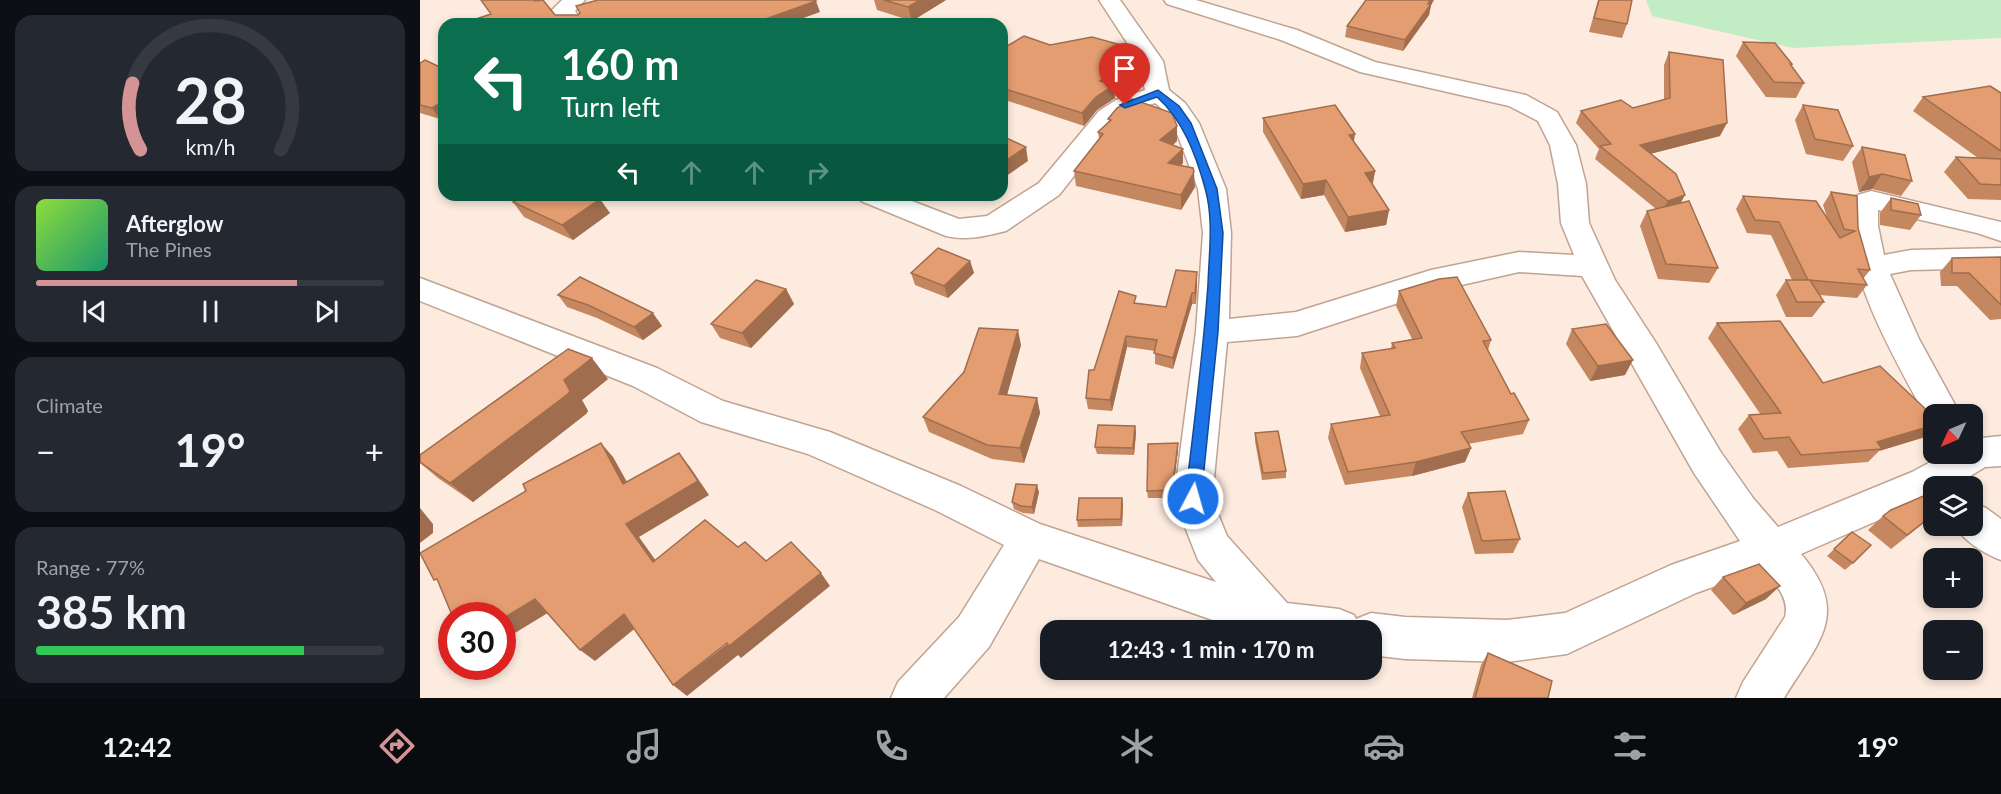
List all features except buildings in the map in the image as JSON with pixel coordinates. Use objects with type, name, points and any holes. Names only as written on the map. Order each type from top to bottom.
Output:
[{"type":"street","points":[[551,0],[575,0]]},
{"type":"street","points":[[569,18],[563,10],[575,0]]},
{"type":"street","points":[[1109,0],[1151,61],[1158,93],[1176,108],[1186,123],[1212,189],[1217,233],[1212,332],[1193,499],[1212,547],[1274,620]]},
{"type":"street","points":[[1173,0],[1289,35],[1368,67],[1517,100],[1548,117],[1563,145],[1572,184],[1575,223],[1592,266],[1707,462],[1739,510],[1801,585],[1808,609],[1805,624],[1759,698]]},
{"type":"street","points":[[886,201],[956,229],[996,224],[1049,189],[1108,116],[1125,105],[1158,93]]},
{"type":"street","points":[[1937,404],[1902,340],[1873,267],[1863,225],[1864,203],[1871,200],[1985,226],[2001,232]]},
{"type":"street","points":[[1873,267],[1911,260],[2001,258]]},
{"type":"street","points":[[1212,332],[1297,324],[1431,280],[1519,262],[1592,266]]},
{"type":"street","points":[[420,289],[645,377],[713,412],[817,442],[948,498],[1030,538],[1270,620]]},
{"type":"street","points":[[1943,476],[1984,451]]},
{"type":"street","points":[[1382,635],[1507,641],[1566,633],[1685,578],[1772,548],[1923,488]]},
{"type":"street","points":[[1983,528],[2001,542]]},
{"type":"street","points":[[914,698],[974,632],[1030,538]]},
{"type":"green space","points":[[1646,0],[2001,0],[2001,38],[1793,48],[1652,16]]},
{"type":"route","points":[[1125,105],[1158,93],[1176,108],[1186,123],[1212,189],[1217,233],[1212,332],[1193,499]]}]
